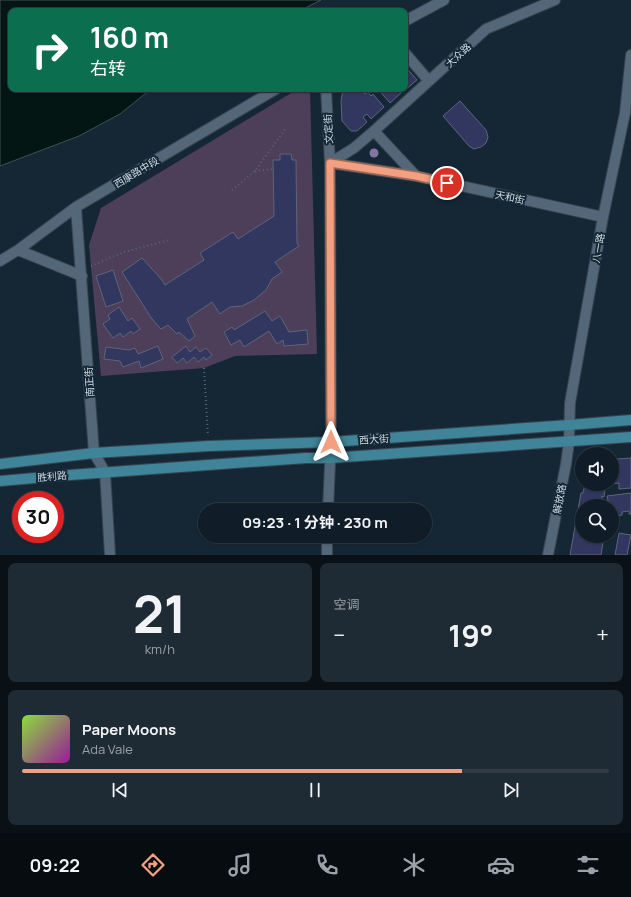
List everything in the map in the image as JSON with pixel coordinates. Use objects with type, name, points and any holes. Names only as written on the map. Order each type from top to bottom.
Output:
[{"type":"main road","name":"西大街","points":[[94,453],[209,446],[331,442],[631,420]]},
{"type":"main road","name":"西大街","points":[[105,472],[631,438]]},
{"type":"main road","name":"胜利路","points":[[0,464],[94,453]]},
{"type":"main road","name":"胜利路","points":[[0,481],[105,472]]},
{"type":"street","points":[[408,19],[444,0]]},
{"type":"street","name":"大众路","points":[[330,163],[354,148],[374,131],[486,29],[555,0]]},
{"type":"street","name":"八一路","points":[[569,442],[570,403],[604,217],[625,113],[631,55]]},
{"type":"street","points":[[408,56],[429,81]]},
{"type":"street","name":"西康路中段","points":[[0,261],[18,250],[76,207],[271,92]]},
{"type":"street","name":"文定街","points":[[326,92],[330,163],[331,442],[328,503]]},
{"type":"street","points":[[374,131],[416,176]]},
{"type":"street","name":"天和街","points":[[330,163],[416,176],[604,217]]},
{"type":"street","name":"南正街","points":[[76,207],[94,453],[105,472],[110,555]]},
{"type":"street","points":[[18,250],[82,276]]},
{"type":"street","name":"解放路","points":[[548,555],[569,442]]},
{"type":"street","points":[[327,543],[327,555]]},
{"type":"path","points":[[232,190],[255,171],[286,128]]},
{"type":"path","points":[[255,171],[273,169]]},
{"type":"path","points":[[91,266],[124,252],[169,240]]},
{"type":"path","points":[[204,368],[209,446]]},
{"type":"shaded area","points":[[0,0],[321,0],[305,8],[8,8],[8,92],[147,92],[120,114],[79,136],[0,166]]},
{"type":"shaded area","points":[[293,92],[310,92],[317,354],[235,356],[204,368],[101,376],[89,245],[101,208]]},
{"type":"building","points":[[408,70],[417,80],[408,88]]},
{"type":"building","points":[[342,92],[363,92],[365,94],[368,92],[371,96],[373,94],[384,107],[371,119],[367,114],[363,117],[367,122],[357,131],[351,131],[342,121],[341,101]]},
{"type":"building","points":[[381,92],[400,92],[401,93],[390,103]]},
{"type":"building","points":[[460,101],[486,130],[488,137],[486,143],[481,147],[474,149],[469,146],[443,116]]},
{"type":"building","points":[[280,154],[291,154],[292,160],[296,160],[297,243],[299,246],[275,262],[282,272],[272,279],[266,290],[254,300],[242,306],[230,307],[220,314],[212,302],[187,319],[195,336],[189,341],[179,332],[177,334],[168,325],[161,329],[152,319],[122,272],[142,258],[165,285],[204,260],[200,253],[233,232],[238,239],[274,216],[273,160],[280,160]]},
{"type":"building","points":[[113,270],[123,301],[106,307],[96,276]]},
{"type":"building","points":[[119,307],[128,321],[132,318],[140,329],[133,334],[131,331],[123,337],[120,333],[113,338],[103,324],[110,319],[108,315]]},
{"type":"building","points":[[265,311],[272,321],[280,316],[289,332],[307,330],[308,344],[284,346],[283,340],[277,344],[269,331],[244,347],[240,340],[231,345],[224,332],[232,327],[234,330]]},
{"type":"building","points":[[158,346],[163,359],[141,368],[139,361],[123,367],[120,361],[104,359],[106,347],[129,350],[135,348],[138,354]]},
{"type":"building","points":[[186,346],[190,352],[196,347],[200,352],[206,348],[212,355],[206,360],[204,357],[198,362],[194,357],[187,363],[183,358],[177,363],[172,357]]},
{"type":"building","points":[[631,458],[631,488],[619,489],[619,459]]},
{"type":"building","points":[[583,491],[605,491],[604,497],[602,496],[602,499],[580,499],[581,493],[583,493]]},
{"type":"building","points":[[631,493],[631,514],[629,514],[629,511],[622,512],[622,515],[619,516],[619,499],[608,499],[607,496]]},
{"type":"building","points":[[575,527],[575,543],[603,543],[601,555],[570,555]]},
{"type":"building","points":[[619,533],[631,535],[627,555],[615,555],[617,543],[619,543]]},
{"type":"route","points":[[331,442],[330,163],[416,176],[447,183]]}]
